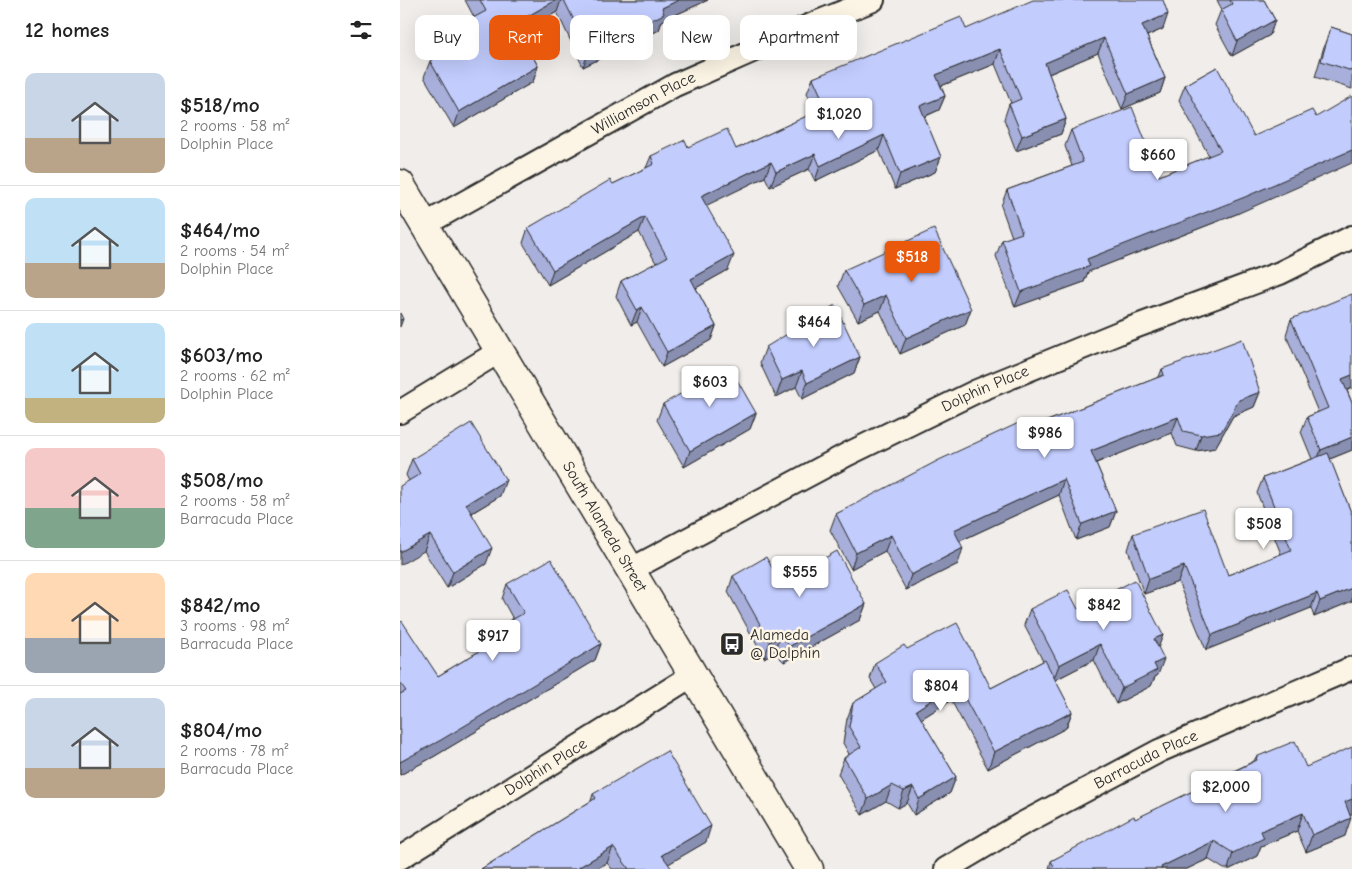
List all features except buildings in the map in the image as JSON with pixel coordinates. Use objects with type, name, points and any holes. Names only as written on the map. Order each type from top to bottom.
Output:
[{"type":"main road","name":"South Alameda Street","points":[[400,184],[809,869]]},
{"type":"street","name":"Williamson Place","points":[[424,224],[675,85],[873,0]]},
{"type":"street","name":"Dolphin Place","points":[[630,570],[848,454],[977,391],[1121,332],[1280,274],[1352,237]]},
{"type":"street","points":[[400,412],[500,351]]},
{"type":"street","name":"Barracuda Place","points":[[946,869],[1020,825],[1159,751],[1352,668]]},
{"type":"street","name":"Dolphin Place","points":[[400,858],[693,675]]},
{"type":"place","name":"Alameda @ Dolphin","points":[[732,644]]}]
